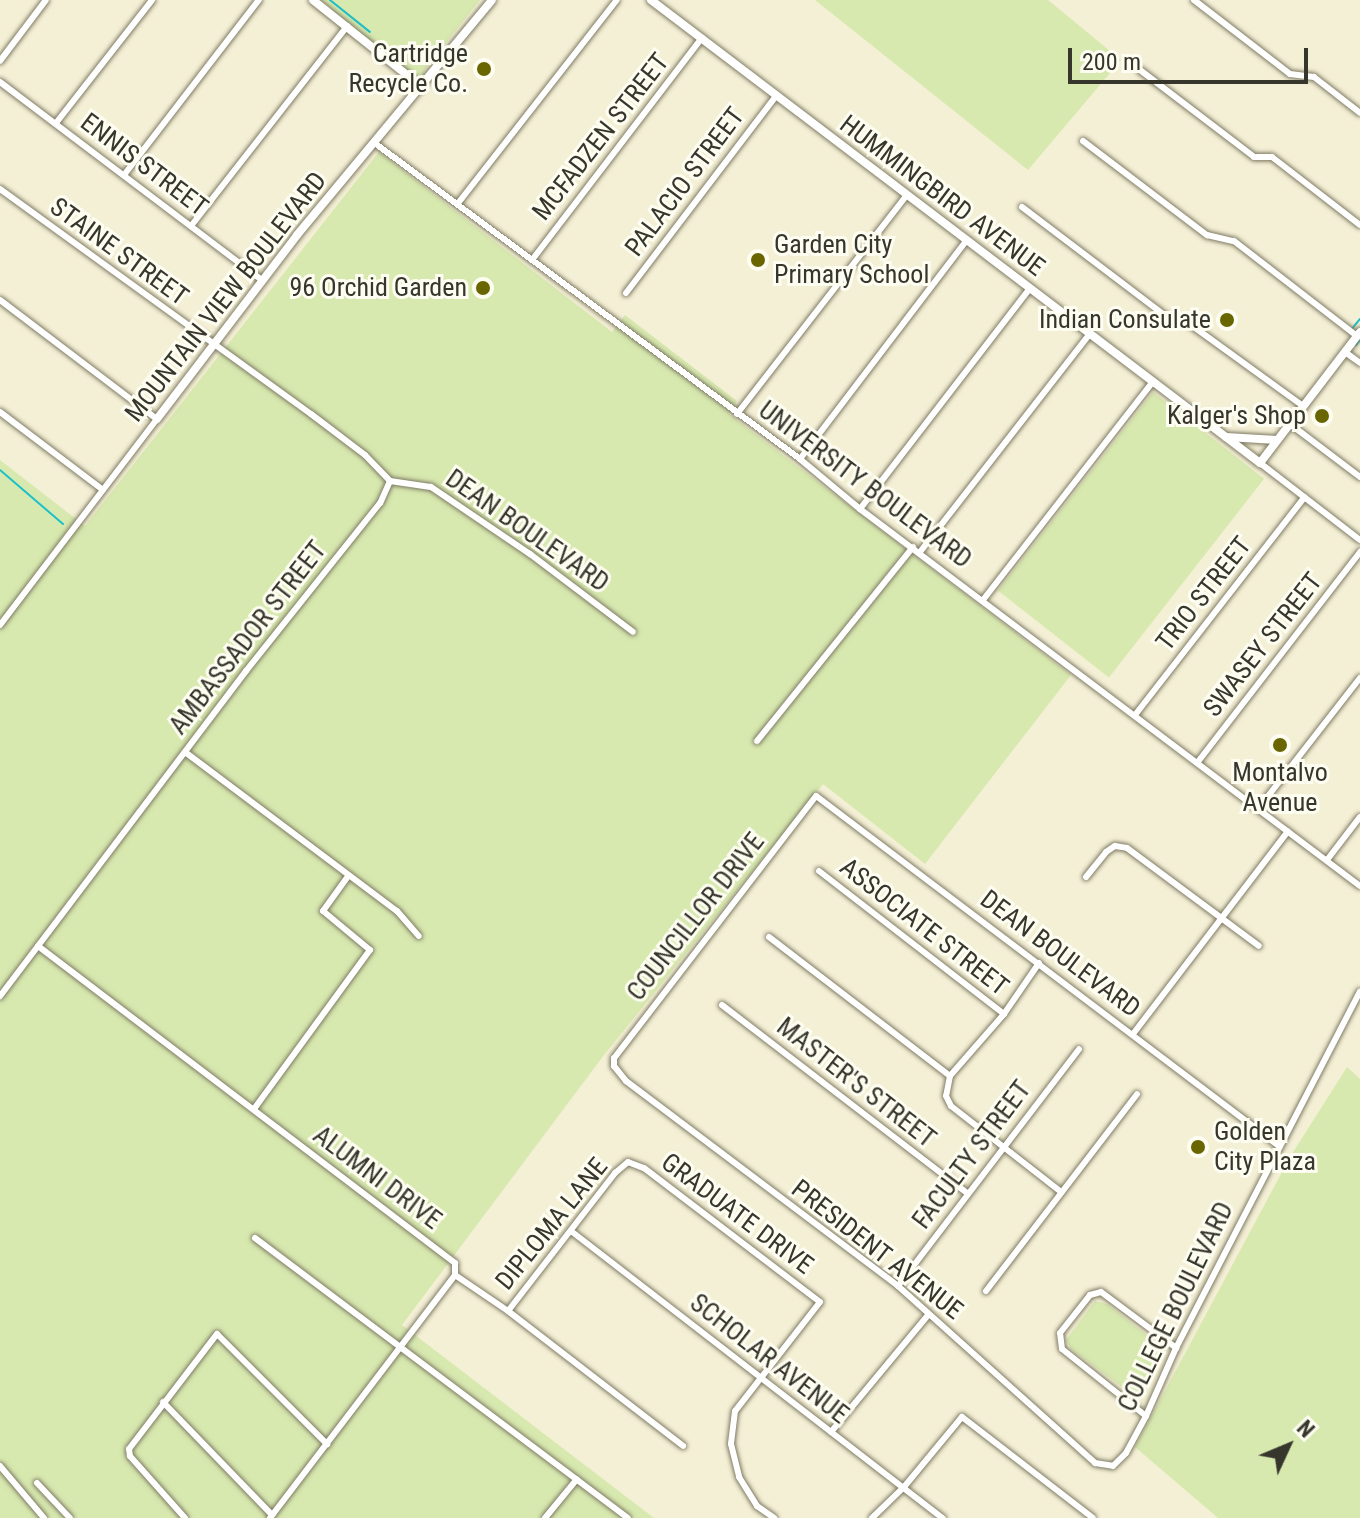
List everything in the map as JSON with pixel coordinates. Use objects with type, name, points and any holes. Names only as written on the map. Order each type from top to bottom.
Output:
[{"type":"street","points":[[0,61],[46,0]]},
{"type":"street","points":[[56,123],[152,0]]},
{"type":"street","points":[[124,175],[259,0]]},
{"type":"street","points":[[313,0],[422,87]]},
{"type":"street","name":"MOUNTAIN VIEW BOULEVARD","points":[[0,625],[262,280],[354,164],[376,144],[492,0]]},
{"type":"street","points":[[459,202],[617,0]]},
{"type":"street","name":"HUMMINGBIRD AVENUE","points":[[651,0],[1360,540]]},
{"type":"street","points":[[1194,0],[1290,74],[1314,77],[1360,113]]},
{"type":"street","points":[[191,226],[347,26]]},
{"type":"street","name":"MCFADZEN STREET","points":[[532,260],[702,38]]},
{"type":"street","points":[[1140,70],[1254,157],[1272,157],[1360,225]]},
{"type":"street","name":"ENNIS STREET","points":[[0,82],[262,280]]},
{"type":"street","name":"PALACIO STREET","points":[[626,293],[777,95]]},
{"type":"street","points":[[1083,141],[1207,235],[1234,241],[1358,334],[1260,463]]},
{"type":"street","name":"UNIVERSITY BOULEVARD","points":[[376,144],[459,202],[800,459],[860,509],[1327,860]]},
{"type":"street","name":"STAINE STREET","points":[[0,189],[214,346]]},
{"type":"street","points":[[737,414],[907,195]]},
{"type":"street","points":[[1022,207],[1172,321],[1187,322],[1303,406]]},
{"type":"street","points":[[800,459],[967,240]]},
{"type":"street","points":[[860,509],[1030,288]]},
{"type":"street","points":[[0,300],[157,419]]},
{"type":"street","points":[[920,552],[1090,334]]},
{"type":"street","points":[[214,346],[333,430],[376,464],[390,481]]},
{"type":"street","points":[[1345,352],[1360,363]]},
{"type":"street","points":[[983,600],[1153,382]]},
{"type":"street","points":[[0,412],[103,490]]},
{"type":"street","points":[[1290,424],[1360,477]]},
{"type":"street","points":[[1225,437],[1277,440]]},
{"type":"street","name":"DEAN BOULEVARD","points":[[390,481],[431,487],[530,554],[633,632]]},
{"type":"street","name":"AMBASSADOR STREET","points":[[0,996],[185,752],[380,503],[390,481]]},
{"type":"street","name":"TRIO STREET","points":[[1135,715],[1305,497]]},
{"type":"street","points":[[757,741],[913,547]]},
{"type":"street","name":"SWASEY STREET","points":[[1197,763],[1360,552]]},
{"type":"street","points":[[1258,809],[1360,678]]},
{"type":"street","points":[[185,752],[397,911],[419,936]]},
{"type":"street","name":"DEAN BOULEVARD","points":[[816,796],[1279,1146]]},
{"type":"street","name":"COUNCILLOR DRIVE","points":[[614,1066],[616,1053],[816,796]]},
{"type":"street","points":[[1360,817],[1327,860],[1360,886]]},
{"type":"street","points":[[1133,1034],[1288,831]]},
{"type":"street","points":[[1086,877],[1106,852],[1115,846],[1127,848],[1259,946]]},
{"type":"street","name":"ASSOCIATE STREET","points":[[819,871],[1004,1014]]},
{"type":"street","points":[[254,1109],[370,950],[323,911],[349,875]]},
{"type":"street","points":[[769,937],[950,1076]]},
{"type":"street","name":"ALUMNI DRIVE","points":[[38,946],[455,1263],[455,1275],[508,1311],[683,1446]]},
{"type":"street","points":[[1039,963],[1004,1014],[950,1076],[946,1096],[951,1106],[1061,1192]]},
{"type":"street","name":"COLLEGE BOULEVARD","points":[[1113,1466],[1126,1453],[1146,1416],[1176,1348],[1360,992]]},
{"type":"street","name":"MASTER'S STREET","points":[[722,1005],[967,1193]]},
{"type":"street","name":"FACULTY STREET","points":[[898,1286],[1079,1049]]},
{"type":"street","name":"PRESIDENT AVENUE","points":[[614,1066],[626,1081],[898,1286],[1095,1463],[1113,1466]]},
{"type":"street","points":[[986,1291],[1137,1094]]},
{"type":"street","name":"DIPLOMA LANE","points":[[508,1311],[615,1173],[628,1162]]},
{"type":"street","name":"GRADUATE DRIVE","points":[[628,1162],[644,1168],[820,1302],[759,1376]]},
{"type":"street","name":"SCHOLAR AVENUE","points":[[571,1231],[943,1518]]},
{"type":"street","points":[[255,1238],[402,1345],[628,1518]]},
{"type":"street","points":[[163,1402],[271,1517],[455,1275]]},
{"type":"street","points":[[1146,1416],[1062,1349],[1060,1333],[1090,1295],[1101,1292],[1176,1348]]},
{"type":"street","points":[[831,1432],[929,1314]]},
{"type":"street","points":[[185,1518],[130,1456],[129,1449],[217,1334],[327,1444]]},
{"type":"street","points":[[759,1376],[735,1411],[731,1444],[739,1477],[747,1493],[774,1518]]},
{"type":"street","points":[[872,1518],[904,1487],[962,1417],[1093,1518]]},
{"type":"street","points":[[0,1466],[44,1518]]},
{"type":"street","points":[[545,1518],[577,1479]]},
{"type":"street","points":[[37,1483],[70,1518]]},
{"type":"green space","points":[[313,0],[480,0],[425,69],[422,87]]},
{"type":"green space","points":[[815,0],[1048,0],[1121,60],[1028,170]]},
{"type":"green space","points":[[379,152],[612,332],[625,315],[737,401],[729,414],[1071,675],[925,864],[823,784],[604,1055],[402,1325],[654,1518],[0,1518],[0,460],[85,526]]},
{"type":"green space","points":[[1153,392],[1264,479],[1109,677],[998,591]]},
{"type":"green space","points":[[1347,1067],[1360,1079],[1360,1518],[1218,1518],[1135,1447],[1290,1157]]},
{"type":"green space","points":[[1095,1301],[1107,1304],[1166,1350],[1138,1399],[1071,1349],[1066,1340]]},
{"type":"waterway","points":[[330,0],[370,32]]},
{"type":"waterway","points":[[1351,330],[1360,319]]},
{"type":"waterway","points":[[1356,345],[1360,340]]},
{"type":"waterway","points":[[0,470],[63,524]]},
{"type":"place","name":"Cartridge Recycle Co.","points":[[484,69]]},
{"type":"place","name":"Garden City Primary School","points":[[758,260]]},
{"type":"place","name":"96 Orchid Garden","points":[[483,288]]},
{"type":"place","name":"Indian Consulate","points":[[1227,320]]},
{"type":"place","name":"Kalger's Shop","points":[[1322,416]]},
{"type":"place","name":"Montalvo Avenue","points":[[1280,745]]},
{"type":"place","name":"Golden City Plaza","points":[[1198,1147]]}]
